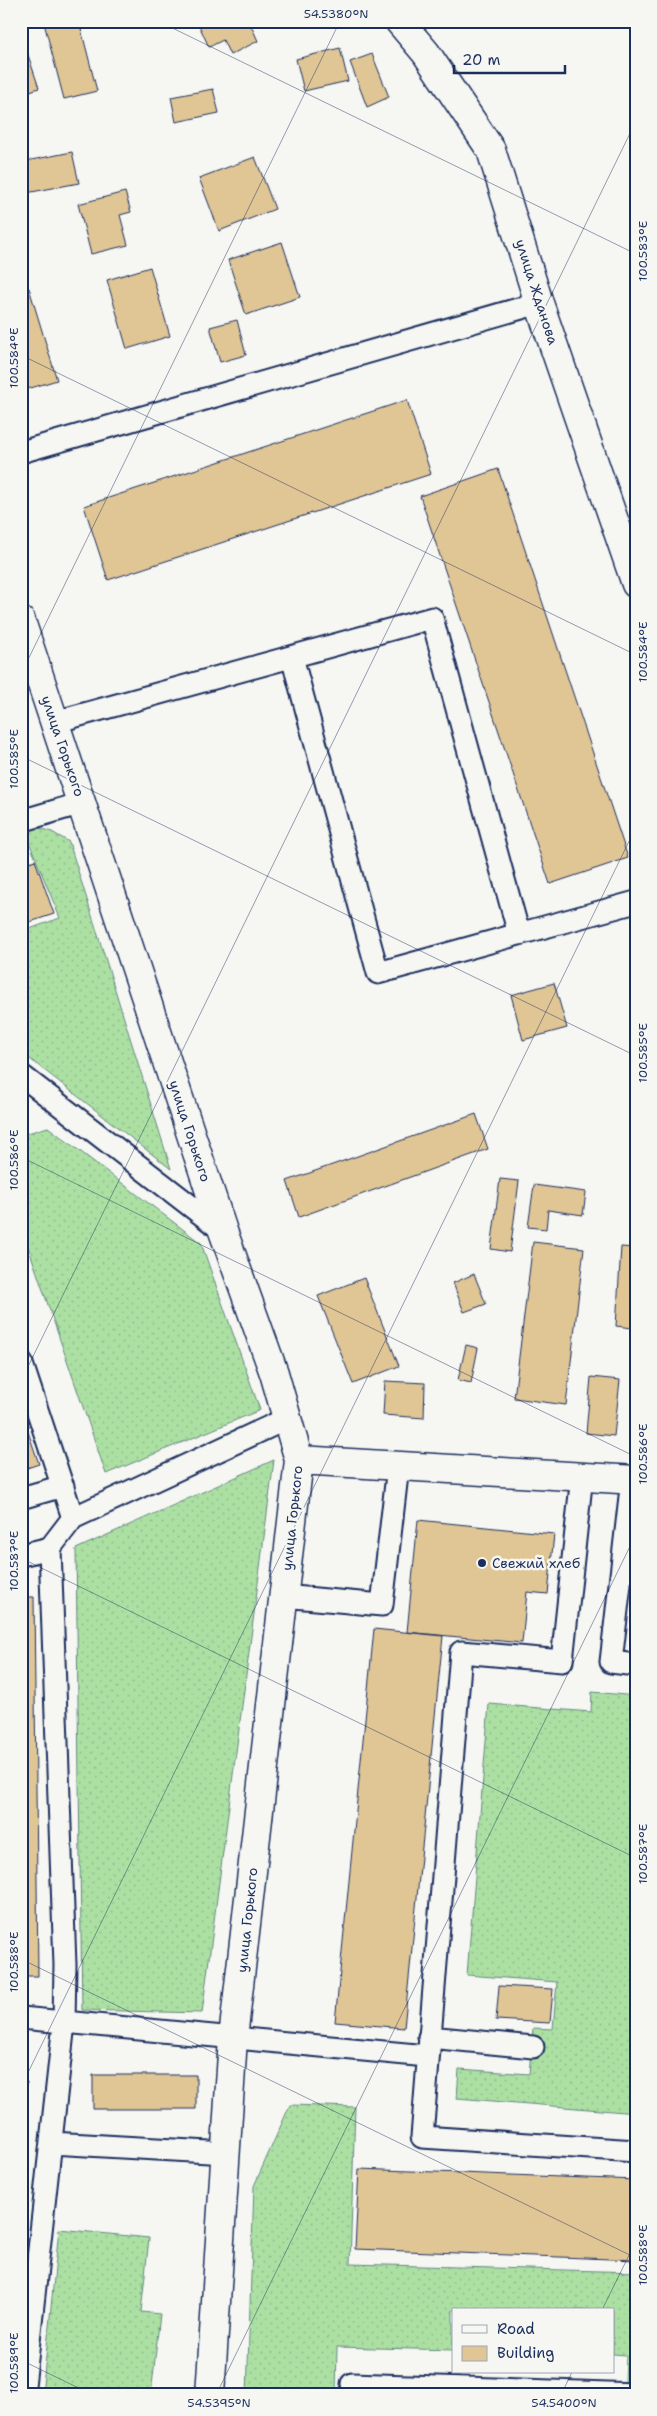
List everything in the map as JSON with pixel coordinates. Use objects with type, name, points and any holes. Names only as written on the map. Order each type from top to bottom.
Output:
[{"type":"street","name":"улица Жданова","points":[[399,21],[426,54],[491,150],[539,303],[636,584]]},
{"type":"street","name":"улица Горького","points":[[21,621],[223,1231],[274,1373],[299,1460],[234,2038],[210,2395]]},
{"type":"street","points":[[299,1460],[582,1475],[634,1480]]},
{"type":"lane","points":[[21,452],[539,303]]},
{"type":"lane","points":[[55,722],[432,618],[519,934]]},
{"type":"lane","points":[[292,657],[378,973],[636,902]]},
{"type":"lane","points":[[21,821],[82,803]]},
{"type":"lane","points":[[21,1075],[223,1231]]},
{"type":"lane","points":[[21,1361],[73,1518]]},
{"type":"lane","points":[[21,1555],[50,1548],[73,1518],[286,1419]]},
{"type":"lane","points":[[283,1596],[382,1605],[398,1466]]},
{"type":"lane","points":[[582,1475],[562,1661],[461,1652],[422,2137],[636,2151]]},
{"type":"lane","points":[[634,1480],[611,1662],[636,1664]]},
{"type":"lane","points":[[21,1498],[63,1486]]},
{"type":"lane","points":[[23,2395],[64,2023],[65,1965],[50,1548]]},
{"type":"lane","points":[[21,2018],[234,2038],[428,2047],[533,2046]]},
{"type":"lane","points":[[51,2143],[226,2153]]},
{"type":"lane","points":[[352,2384],[636,2394]]},
{"type":"green space","points":[[39,828],[52,832],[69,842],[171,1169],[21,1052],[21,932],[60,918],[24,830]]},
{"type":"green space","points":[[48,1127],[201,1243],[260,1410],[106,1474],[21,1226],[21,1135]]},
{"type":"green space","points":[[274,1460],[202,2013],[82,2010],[76,1549]]},
{"type":"green space","points":[[592,1692],[636,1696],[636,2113],[457,2098],[459,2069],[529,2074],[533,2028],[553,2029],[557,1982],[467,1975],[489,1704],[591,1712]]},
{"type":"green space","points":[[290,2105],[355,2107],[350,2264],[636,2272],[636,2385],[625,2384],[626,2355],[614,2354],[614,2308],[452,2308],[452,2350],[337,2347],[336,2395],[247,2395],[254,2186]]},
{"type":"green space","points":[[59,2229],[149,2238],[141,2312],[160,2314],[151,2395],[42,2395]]},
{"type":"building","points":[[50,21],[79,21],[97,91],[64,99],[44,23]]},
{"type":"building","points":[[197,21],[249,21],[258,41],[230,55],[223,40],[209,47]]},
{"type":"building","points":[[21,34],[39,88],[21,94]]},
{"type":"building","points":[[340,48],[348,81],[304,91],[296,59]]},
{"type":"building","points":[[372,54],[389,97],[367,107],[350,62]]},
{"type":"building","points":[[213,89],[219,113],[176,122],[171,97]]},
{"type":"building","points":[[72,152],[79,183],[21,194],[21,162]]},
{"type":"building","points":[[255,157],[275,209],[219,231],[199,178]]},
{"type":"building","points":[[125,192],[131,212],[120,215],[128,245],[91,254],[78,204]]},
{"type":"building","points":[[282,242],[300,297],[246,315],[228,260]]},
{"type":"building","points":[[150,267],[170,336],[127,349],[107,280]]},
{"type":"building","points":[[29,288],[57,380],[21,391],[21,290]]},
{"type":"building","points":[[237,320],[246,355],[220,362],[210,327]]},
{"type":"building","points":[[407,400],[431,474],[108,580],[84,506]]},
{"type":"building","points":[[498,469],[628,858],[550,884],[420,496]]},
{"type":"building","points":[[35,860],[54,914],[21,925],[21,865]]},
{"type":"building","points":[[554,983],[567,1028],[523,1040],[511,995]]},
{"type":"building","points":[[476,1114],[488,1149],[299,1217],[287,1181]]},
{"type":"building","points":[[500,1179],[519,1181],[510,1252],[491,1249]]},
{"type":"building","points":[[534,1185],[586,1192],[583,1215],[548,1210],[546,1229],[528,1227]]},
{"type":"building","points":[[533,1242],[584,1248],[566,1405],[514,1398]]},
{"type":"building","points":[[621,1247],[636,1248],[632,1328],[616,1326]]},
{"type":"building","points":[[474,1274],[486,1304],[464,1312],[453,1283]]},
{"type":"building","points":[[364,1278],[399,1366],[353,1384],[318,1296]]},
{"type":"building","points":[[466,1345],[478,1348],[471,1383],[458,1380]]},
{"type":"building","points":[[591,1377],[620,1380],[614,1436],[586,1433]]},
{"type":"building","points":[[385,1381],[425,1383],[424,1418],[383,1415]]},
{"type":"building","points":[[21,1411],[39,1464],[21,1470]]},
{"type":"building","name":"Свежий хлеб","points":[[418,1520],[554,1534],[548,1594],[527,1592],[522,1643],[407,1632]]},
{"type":"building","points":[[21,1597],[34,1597],[38,1976],[21,1976]]},
{"type":"building","points":[[374,1629],[443,1636],[404,2028],[335,2022]]},
{"type":"building","points":[[499,1986],[553,1989],[550,2023],[496,2020]]},
{"type":"building","points":[[93,2075],[196,2075],[196,2109],[93,2109]]},
{"type":"building","points":[[21,2081],[27,2082],[21,2139]]},
{"type":"building","points":[[359,2169],[636,2180],[636,2260],[355,2249]]},
{"type":"place","name":"Свежий хлеб","points":[[482,1563]]}]
